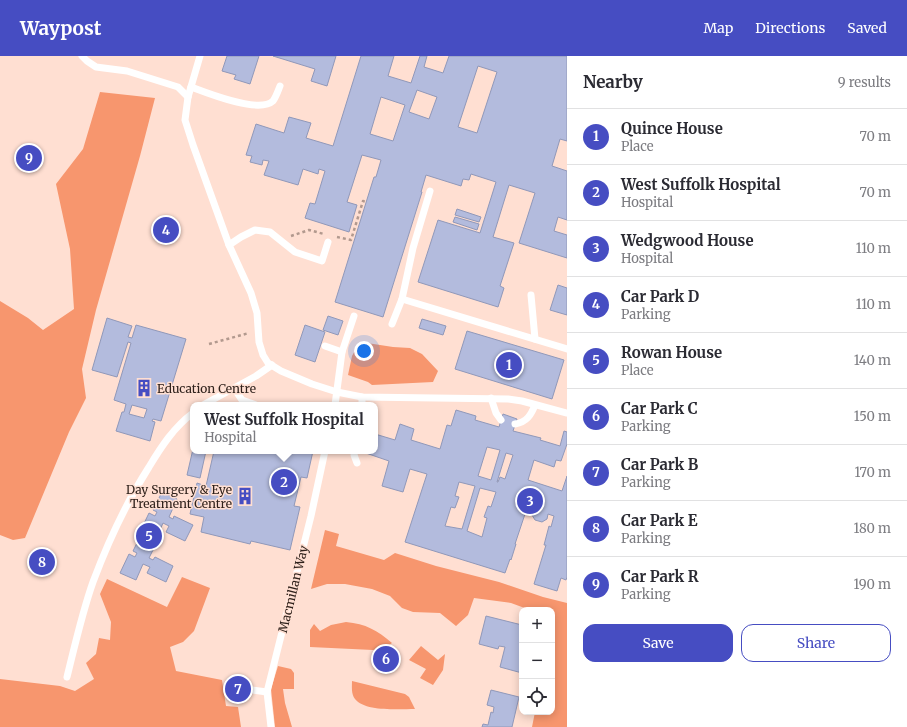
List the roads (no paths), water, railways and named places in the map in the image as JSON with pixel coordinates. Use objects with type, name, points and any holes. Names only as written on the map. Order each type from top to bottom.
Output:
[{"type":"lane","points":[[82,56],[96,67],[127,71],[178,87],[188,97]]},
{"type":"lane","points":[[200,56],[188,97],[185,120],[230,245],[251,293],[257,313],[259,342],[263,355],[268,362],[281,371],[312,384],[337,392],[362,397],[491,398],[522,401],[567,413]]},
{"type":"lane","points":[[191,87],[212,95],[253,105],[266,104],[273,100],[280,86]]},
{"type":"lane","points":[[392,324],[402,299],[413,248],[430,191]]},
{"type":"lane","points":[[230,245],[241,237],[255,230],[270,232],[295,252],[322,261],[328,242]]},
{"type":"lane","points":[[531,295],[535,339]]},
{"type":"lane","points":[[402,299],[567,349]]},
{"type":"lane","points":[[335,402],[342,352],[354,316]]},
{"type":"lane","points":[[325,346],[342,352]]},
{"type":"lane","points":[[209,402],[272,365]]},
{"type":"lane","points":[[234,388],[242,400],[248,402]]},
{"type":"lane","points":[[362,397],[362,402]]},
{"type":"lane","points":[[491,398],[496,413],[502,420]]},
{"type":"lane","points":[[515,424],[521,423],[527,419],[535,405]]},
{"type":"lane","points":[[67,677],[91,589],[116,526],[136,486],[155,457],[173,432],[190,416]]},
{"type":"lane","name":"Macmillan Way","points":[[271,727],[267,692],[311,516],[324,454]]},
{"type":"lane","points":[[354,454],[357,463]]},
{"type":"lane","points":[[244,690],[267,692]]},
{"type":"place","name":"Car Park R","points":[[29,158]]},
{"type":"place","name":"Car Park D","points":[[166,230]]},
{"type":"place","name":"Quince House","points":[[509,365]]},
{"type":"place","name":"Education Centre","points":[[144,388]]},
{"type":"place","name":"West Suffolk Hospital","points":[[284,482]]},
{"type":"place","name":"Day Surgery & Eye Treatment Centre","points":[[245,496]]},
{"type":"place","name":"Wedgwood House","points":[[530,501]]},
{"type":"place","name":"Rowan House","points":[[149,536]]},
{"type":"place","name":"Car Park E","points":[[42,562]]},
{"type":"place","name":"Car Park C","points":[[386,659]]},
{"type":"place","name":"Car Park B","points":[[238,689]]}]
